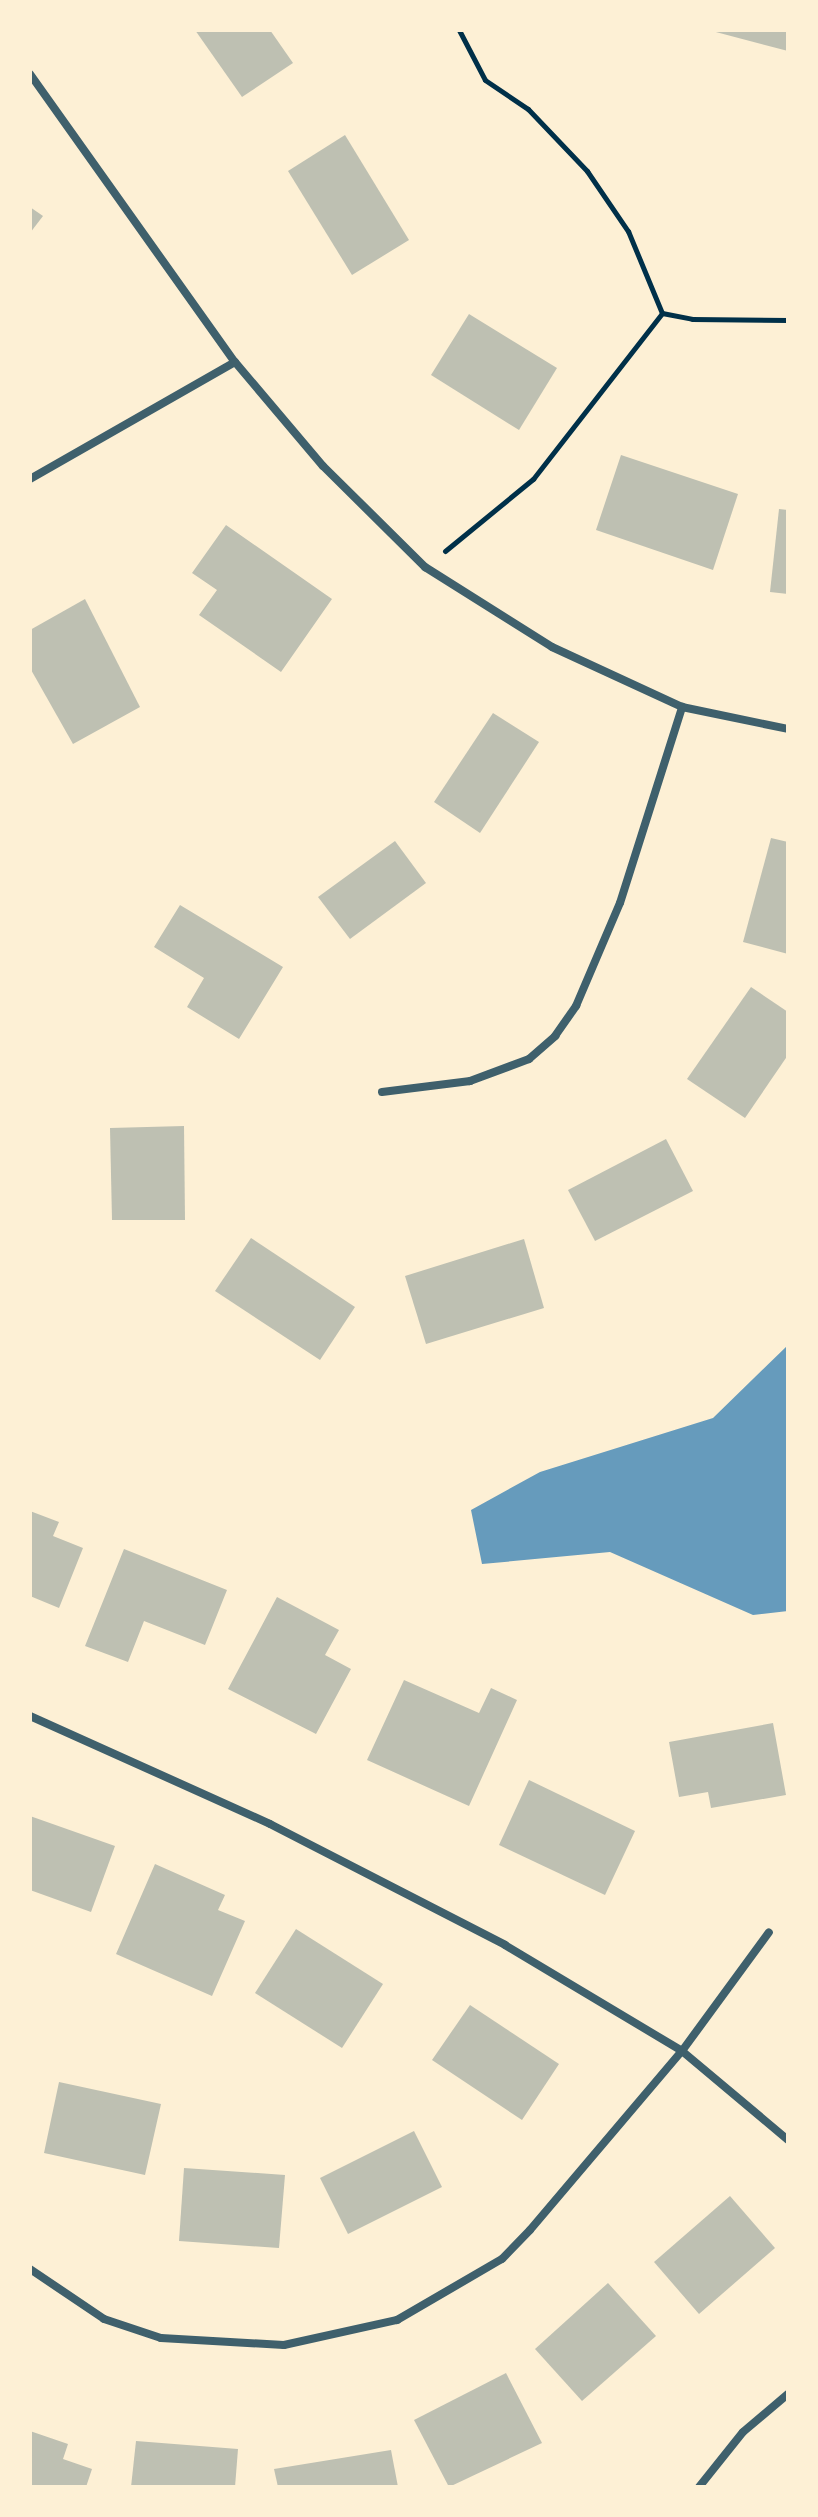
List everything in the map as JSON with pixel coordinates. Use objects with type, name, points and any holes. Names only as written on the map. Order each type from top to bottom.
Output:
[{"type":"street","points":[[30,74],[235,362],[323,466],[425,567],[552,647],[682,707],[788,729]]},
{"type":"street","points":[[30,479],[235,362]]},
{"type":"street","points":[[382,1092],[470,1081],[529,1059],[555,1036],[576,1006],[620,903],[682,707]]},
{"type":"street","points":[[30,1716],[270,1824],[450,1916],[682,2051],[788,2140]]},
{"type":"street","points":[[30,2269],[104,2319],[161,2338],[284,2345],[397,2320],[502,2259],[682,2051],[769,1932]]},
{"type":"street","points":[[699,2487],[743,2432],[788,2394]]},
{"type":"path","points":[[459,30],[485,80],[528,109],[587,171],[628,231],[662,313]]},
{"type":"path","points":[[662,313],[692,319],[788,320]]},
{"type":"path","points":[[425,567],[533,479],[662,313]]},
{"type":"water","points":[[788,1345],[788,1611],[753,1615],[610,1552],[482,1564],[471,1510],[540,1472],[713,1418]]},
{"type":"building","points":[[195,30],[270,30],[293,63],[242,97]]},
{"type":"building","points":[[788,30],[788,51],[712,31]]},
{"type":"building","points":[[345,135],[409,240],[352,275],[288,171]]},
{"type":"building","points":[[30,207],[43,216],[30,233]]},
{"type":"building","points":[[469,314],[557,368],[519,430],[431,375]]},
{"type":"building","points":[[621,455],[738,494],[713,570],[596,530]]},
{"type":"building","points":[[779,509],[788,510],[788,594],[770,592]]},
{"type":"building","points":[[226,525],[332,599],[281,672],[199,615],[217,590],[192,573]]},
{"type":"building","points":[[85,599],[140,707],[73,744],[30,668],[30,630]]},
{"type":"building","points":[[493,713],[539,742],[480,833],[434,802]]},
{"type":"building","points":[[771,838],[788,842],[788,954],[743,942]]},
{"type":"building","points":[[395,841],[426,883],[350,939],[318,897]]},
{"type":"building","points":[[180,905],[283,967],[239,1039],[187,1007],[204,978],[154,947]]},
{"type":"building","points":[[751,987],[788,1012],[788,1055],[745,1118],[687,1079]]},
{"type":"building","points":[[184,1126],[185,1220],[112,1220],[110,1128]]},
{"type":"building","points":[[666,1139],[693,1191],[595,1241],[568,1190]]},
{"type":"building","points":[[251,1238],[355,1307],[320,1360],[215,1291]]},
{"type":"building","points":[[524,1239],[544,1308],[426,1344],[405,1276]]},
{"type":"building","points":[[30,1511],[59,1522],[53,1536],[83,1548],[59,1608],[30,1596]]},
{"type":"building","points":[[124,1549],[227,1590],[205,1645],[144,1621],[128,1662],[85,1646]]},
{"type":"building","points":[[277,1597],[339,1630],[325,1655],[351,1669],[316,1734],[228,1689]]},
{"type":"building","points":[[404,1680],[479,1713],[491,1688],[517,1700],[469,1806],[367,1760]]},
{"type":"building","points":[[773,1723],[786,1795],[711,1808],[708,1792],[679,1797],[669,1742]]},
{"type":"building","points":[[529,1780],[635,1831],[605,1895],[499,1845]]},
{"type":"building","points":[[30,1816],[115,1846],[91,1912],[30,1890]]},
{"type":"building","points":[[155,1864],[225,1895],[218,1910],[245,1921],[212,1996],[116,1954]]},
{"type":"building","points":[[296,1929],[383,1984],[342,2048],[255,1993]]},
{"type":"building","points":[[470,2005],[559,2064],[522,2120],[432,2060]]},
{"type":"building","points":[[59,2082],[161,2104],[145,2175],[44,2153]]},
{"type":"building","points":[[414,2131],[442,2187],[348,2234],[320,2178]]},
{"type":"building","points":[[184,2168],[285,2175],[279,2248],[179,2241]]},
{"type":"building","points":[[730,2196],[775,2248],[699,2314],[654,2262]]},
{"type":"building","points":[[608,2283],[656,2336],[582,2401],[535,2349]]},
{"type":"building","points":[[506,2373],[542,2443],[449,2487],[414,2420]]},
{"type":"building","points":[[30,2431],[68,2444],[63,2459],[92,2469],[86,2487],[30,2487]]},
{"type":"building","points":[[136,2441],[238,2449],[235,2487],[131,2487]]},
{"type":"building","points":[[391,2450],[398,2487],[278,2487],[274,2469]]}]
